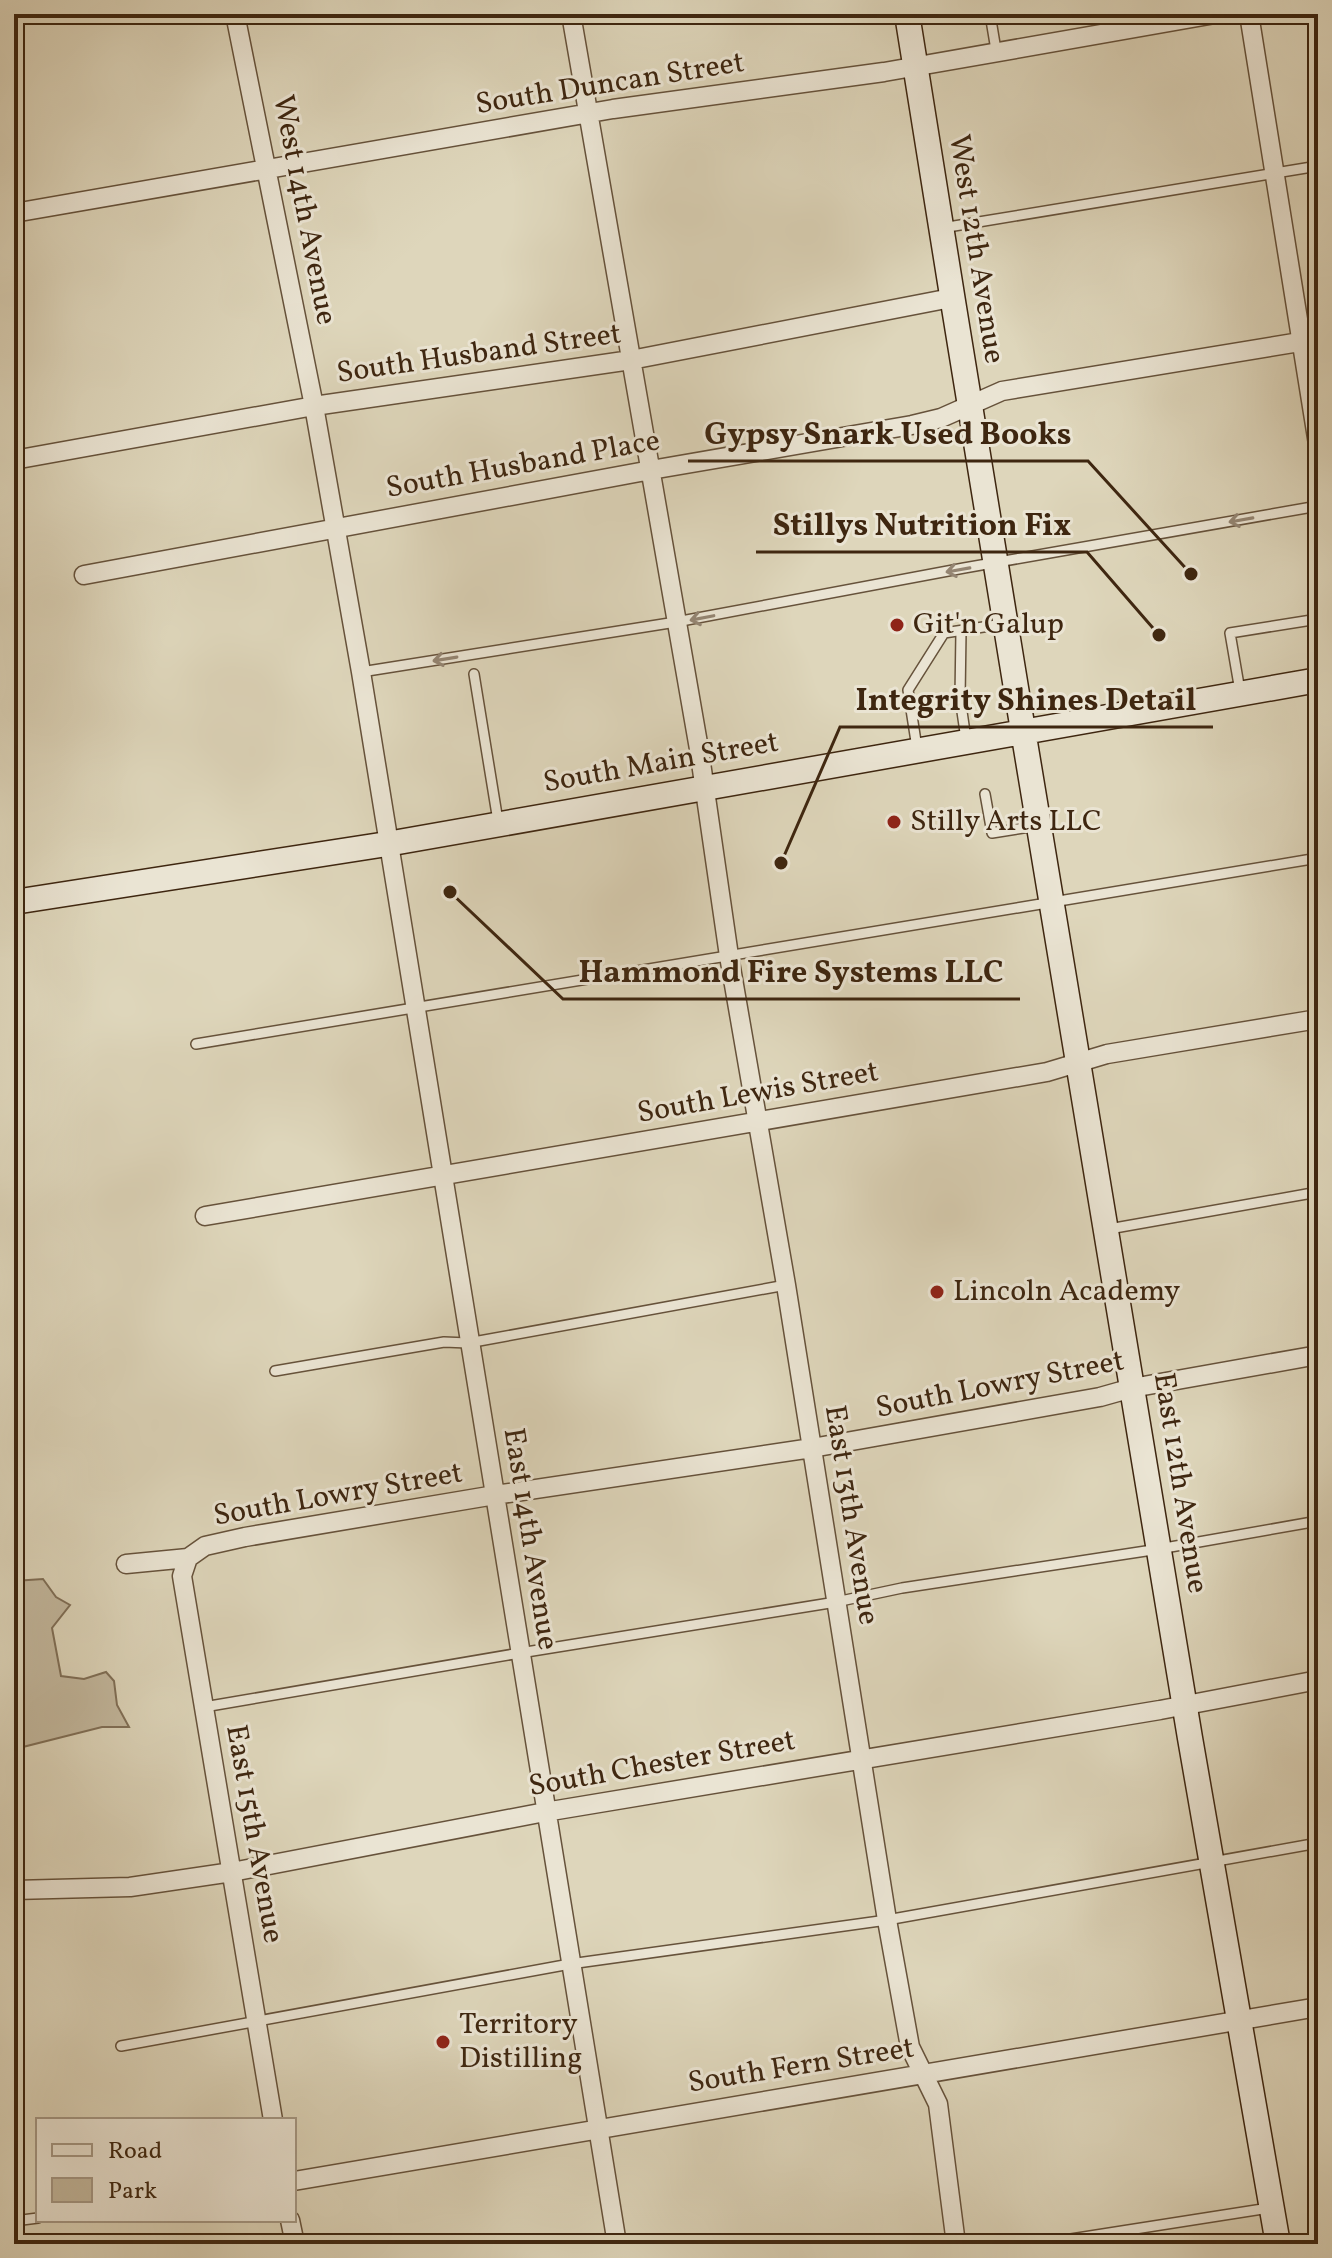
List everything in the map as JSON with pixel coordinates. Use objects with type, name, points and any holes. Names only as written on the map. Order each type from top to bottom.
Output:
[{"type":"main road","name":"West 12th Avenue","points":[[907,14],[1023,731]]},
{"type":"main road","name":"South Main Street","points":[[14,902],[387,844],[1318,680]]},
{"type":"main road","name":"East 12th Avenue","points":[[1023,731],[1184,1706],[1278,2244]]},
{"type":"street","name":"West 14th Avenue","points":[[235,14],[314,406],[361,672],[387,844]]},
{"type":"street","name":"East 13th Avenue","points":[[571,14],[704,789],[887,1920],[910,2047],[938,2104],[956,2244]]},
{"type":"street","name":"South Duncan Street","points":[[14,213],[588,113],[915,67],[1127,22],[1215,14]]},
{"type":"street","points":[[1249,14],[1274,173],[1309,340],[1318,444]]},
{"type":"street","name":"South Husband Street","points":[[14,460],[314,406],[631,360],[951,298]]},
{"type":"street","points":[[970,405],[1002,391],[1309,340]]},
{"type":"street","name":"South Husband Place","points":[[84,575],[333,527],[912,425],[941,418],[970,405]]},
{"type":"street","name":"East 14th Avenue","points":[[387,844],[617,2244]]},
{"type":"street","name":"South Lewis Street","points":[[205,1216],[1047,1072],[1107,1054],[1318,1019]]},
{"type":"street","name":"South Lowry Street","points":[[126,1564],[188,1558],[205,1546],[245,1537],[495,1495],[812,1448],[1318,1355]]},
{"type":"street","name":"East 15th Avenue","points":[[188,1558],[182,1576],[273,2118]]},
{"type":"street","name":"South Chester Street","points":[[14,1890],[130,1887],[232,1872],[545,1812],[1184,1706],[1318,1680]]},
{"type":"street","name":"South Fern Street","points":[[296,2181],[1318,2007]]},
{"type":"street","points":[[290,2222],[295,2244]]},
{"type":"lane","points":[[990,14],[996,50]]},
{"type":"lane","points":[[940,228],[1318,166]]},
{"type":"lane","points":[[361,672],[676,622],[1318,506]]},
{"type":"lane","points":[[1240,694],[1230,633],[1318,619]]},
{"type":"lane","points":[[917,751],[908,690],[944,633],[1006,623]]},
{"type":"lane","points":[[961,631],[960,698],[966,742]]},
{"type":"lane","points":[[474,674],[499,824]]},
{"type":"lane","points":[[985,794],[992,833],[1039,825]]},
{"type":"lane","points":[[196,1044],[1318,858]]},
{"type":"lane","points":[[1105,1230],[1318,1192]]},
{"type":"lane","points":[[275,1371],[444,1342],[468,1343],[786,1285]]},
{"type":"lane","points":[[204,1707],[836,1602],[902,1588],[1318,1521]]},
{"type":"lane","points":[[121,2046],[570,1964],[887,1920],[1318,1843]]},
{"type":"lane","points":[[1039,2244],[1271,2208]]},
{"type":"lane","points":[[14,2221],[36,2218]]},
{"type":"green space","points":[[43,1579],[56,1597],[70,1605],[52,1628],[61,1676],[84,1679],[106,1672],[114,1681],[117,1705],[129,1727],[102,1727],[19,1748],[14,1752],[14,1581]]},
{"type":"place","name":"Gypsy Snark Used Books","points":[[1191,574]]},
{"type":"place","name":"Git'n Galup","points":[[897,625]]},
{"type":"place","name":"Stillys Nutrition Fix","points":[[1159,635]]},
{"type":"place","name":"Stilly Arts LLC","points":[[894,822]]},
{"type":"place","name":"Integrity Shines Detail","points":[[781,863]]},
{"type":"place","name":"Hammond Fire Systems LLC","points":[[450,892]]},
{"type":"place","name":"Lincoln Academy","points":[[937,1292]]},
{"type":"place","name":"Territory Distilling","points":[[443,2042]]}]
